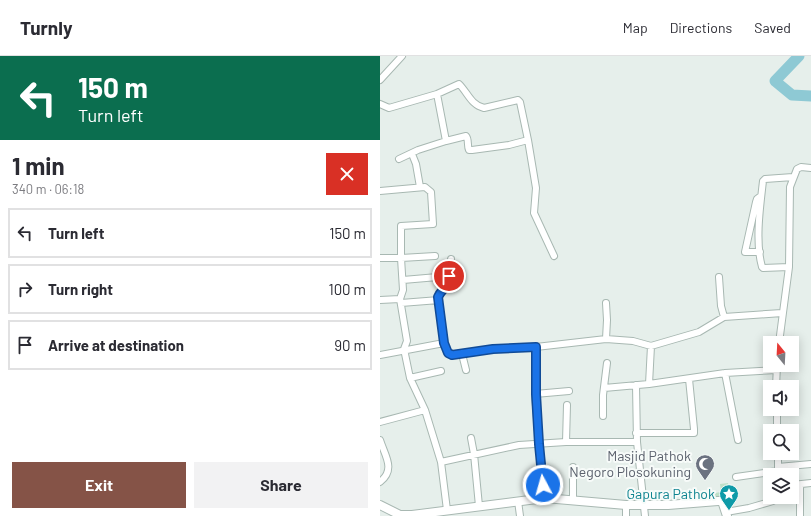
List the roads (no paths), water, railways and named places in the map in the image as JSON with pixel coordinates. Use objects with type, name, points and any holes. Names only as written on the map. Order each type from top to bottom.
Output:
[{"type":"street","points":[[380,80],[402,56]]},
{"type":"street","points":[[380,104],[389,108],[437,94],[459,84],[472,101],[479,107],[484,108],[518,100],[520,102],[528,140],[536,188],[534,213],[554,256]]},
{"type":"street","points":[[437,94],[446,140]]},
{"type":"street","points":[[399,159],[418,150],[446,140],[466,136],[469,150],[509,145],[528,140]]},
{"type":"street","points":[[412,154],[416,164],[420,187]]},
{"type":"street","points":[[780,336],[789,267],[790,187],[798,167],[811,168]]},
{"type":"street","points":[[789,267],[763,268],[761,266],[759,222],[763,181],[765,179],[793,177]]},
{"type":"street","points":[[380,191],[426,187],[431,192],[433,224],[401,226],[403,280],[401,301],[407,341],[404,349],[410,378],[425,410],[441,462],[450,512]]},
{"type":"street","points":[[760,252],[745,252],[756,202],[761,196]]},
{"type":"street","points":[[380,258],[435,256]]},
{"type":"street","points":[[451,259],[448,285],[439,294],[439,300],[444,343],[448,353],[452,355],[493,349],[536,347],[606,339],[633,341],[651,346],[699,332],[724,317],[782,312]]},
{"type":"street","points":[[403,280],[449,276]]},
{"type":"street","points":[[719,277],[721,306],[724,317]]},
{"type":"street","points":[[380,300],[439,300]]},
{"type":"street","points":[[606,303],[608,320],[606,339]]},
{"type":"street","points":[[380,355],[404,349],[444,343]]},
{"type":"street","points":[[649,384],[651,346]]},
{"type":"street","points":[[536,347],[536,394],[539,444],[545,498]]},
{"type":"street","points":[[462,354],[466,370]]},
{"type":"street","points":[[603,416],[607,363]]},
{"type":"street","points":[[604,388],[649,384],[763,369]]},
{"type":"street","points":[[410,378],[441,371]]},
{"type":"street","points":[[725,373],[738,440]]},
{"type":"street","points":[[636,433],[694,433],[689,379]]},
{"type":"street","points":[[636,385],[636,433],[645,516]]},
{"type":"street","points":[[536,394],[569,391]]},
{"type":"street","points":[[566,442],[567,405]]},
{"type":"street","points":[[380,422],[425,410]]},
{"type":"street","points":[[471,438],[480,506]]},
{"type":"street","points":[[380,440],[389,465],[389,472],[386,478],[380,482]]},
{"type":"street","points":[[441,462],[518,445],[566,442],[637,442]]},
{"type":"street","points":[[792,468],[811,464]]},
{"type":"street","points":[[573,467],[573,501]]},
{"type":"street","points":[[736,476],[763,473]]},
{"type":"street","points":[[800,516],[800,485],[811,483]]},
{"type":"street","points":[[380,504],[400,516],[450,512],[480,506],[545,498],[626,505],[668,505],[722,501],[726,514],[763,504]]},
{"type":"street","points":[[518,501],[520,516]]},
{"type":"street","points":[[626,505],[626,516]]},
{"type":"waterway","points":[[799,56],[775,81],[792,95],[811,96]]},
{"type":"place","name":"Masjid Pathok Negoro Plosokuning","points":[[705,481]]},
{"type":"place","name":"Gapura Pathok","points":[[729,511]]}]
